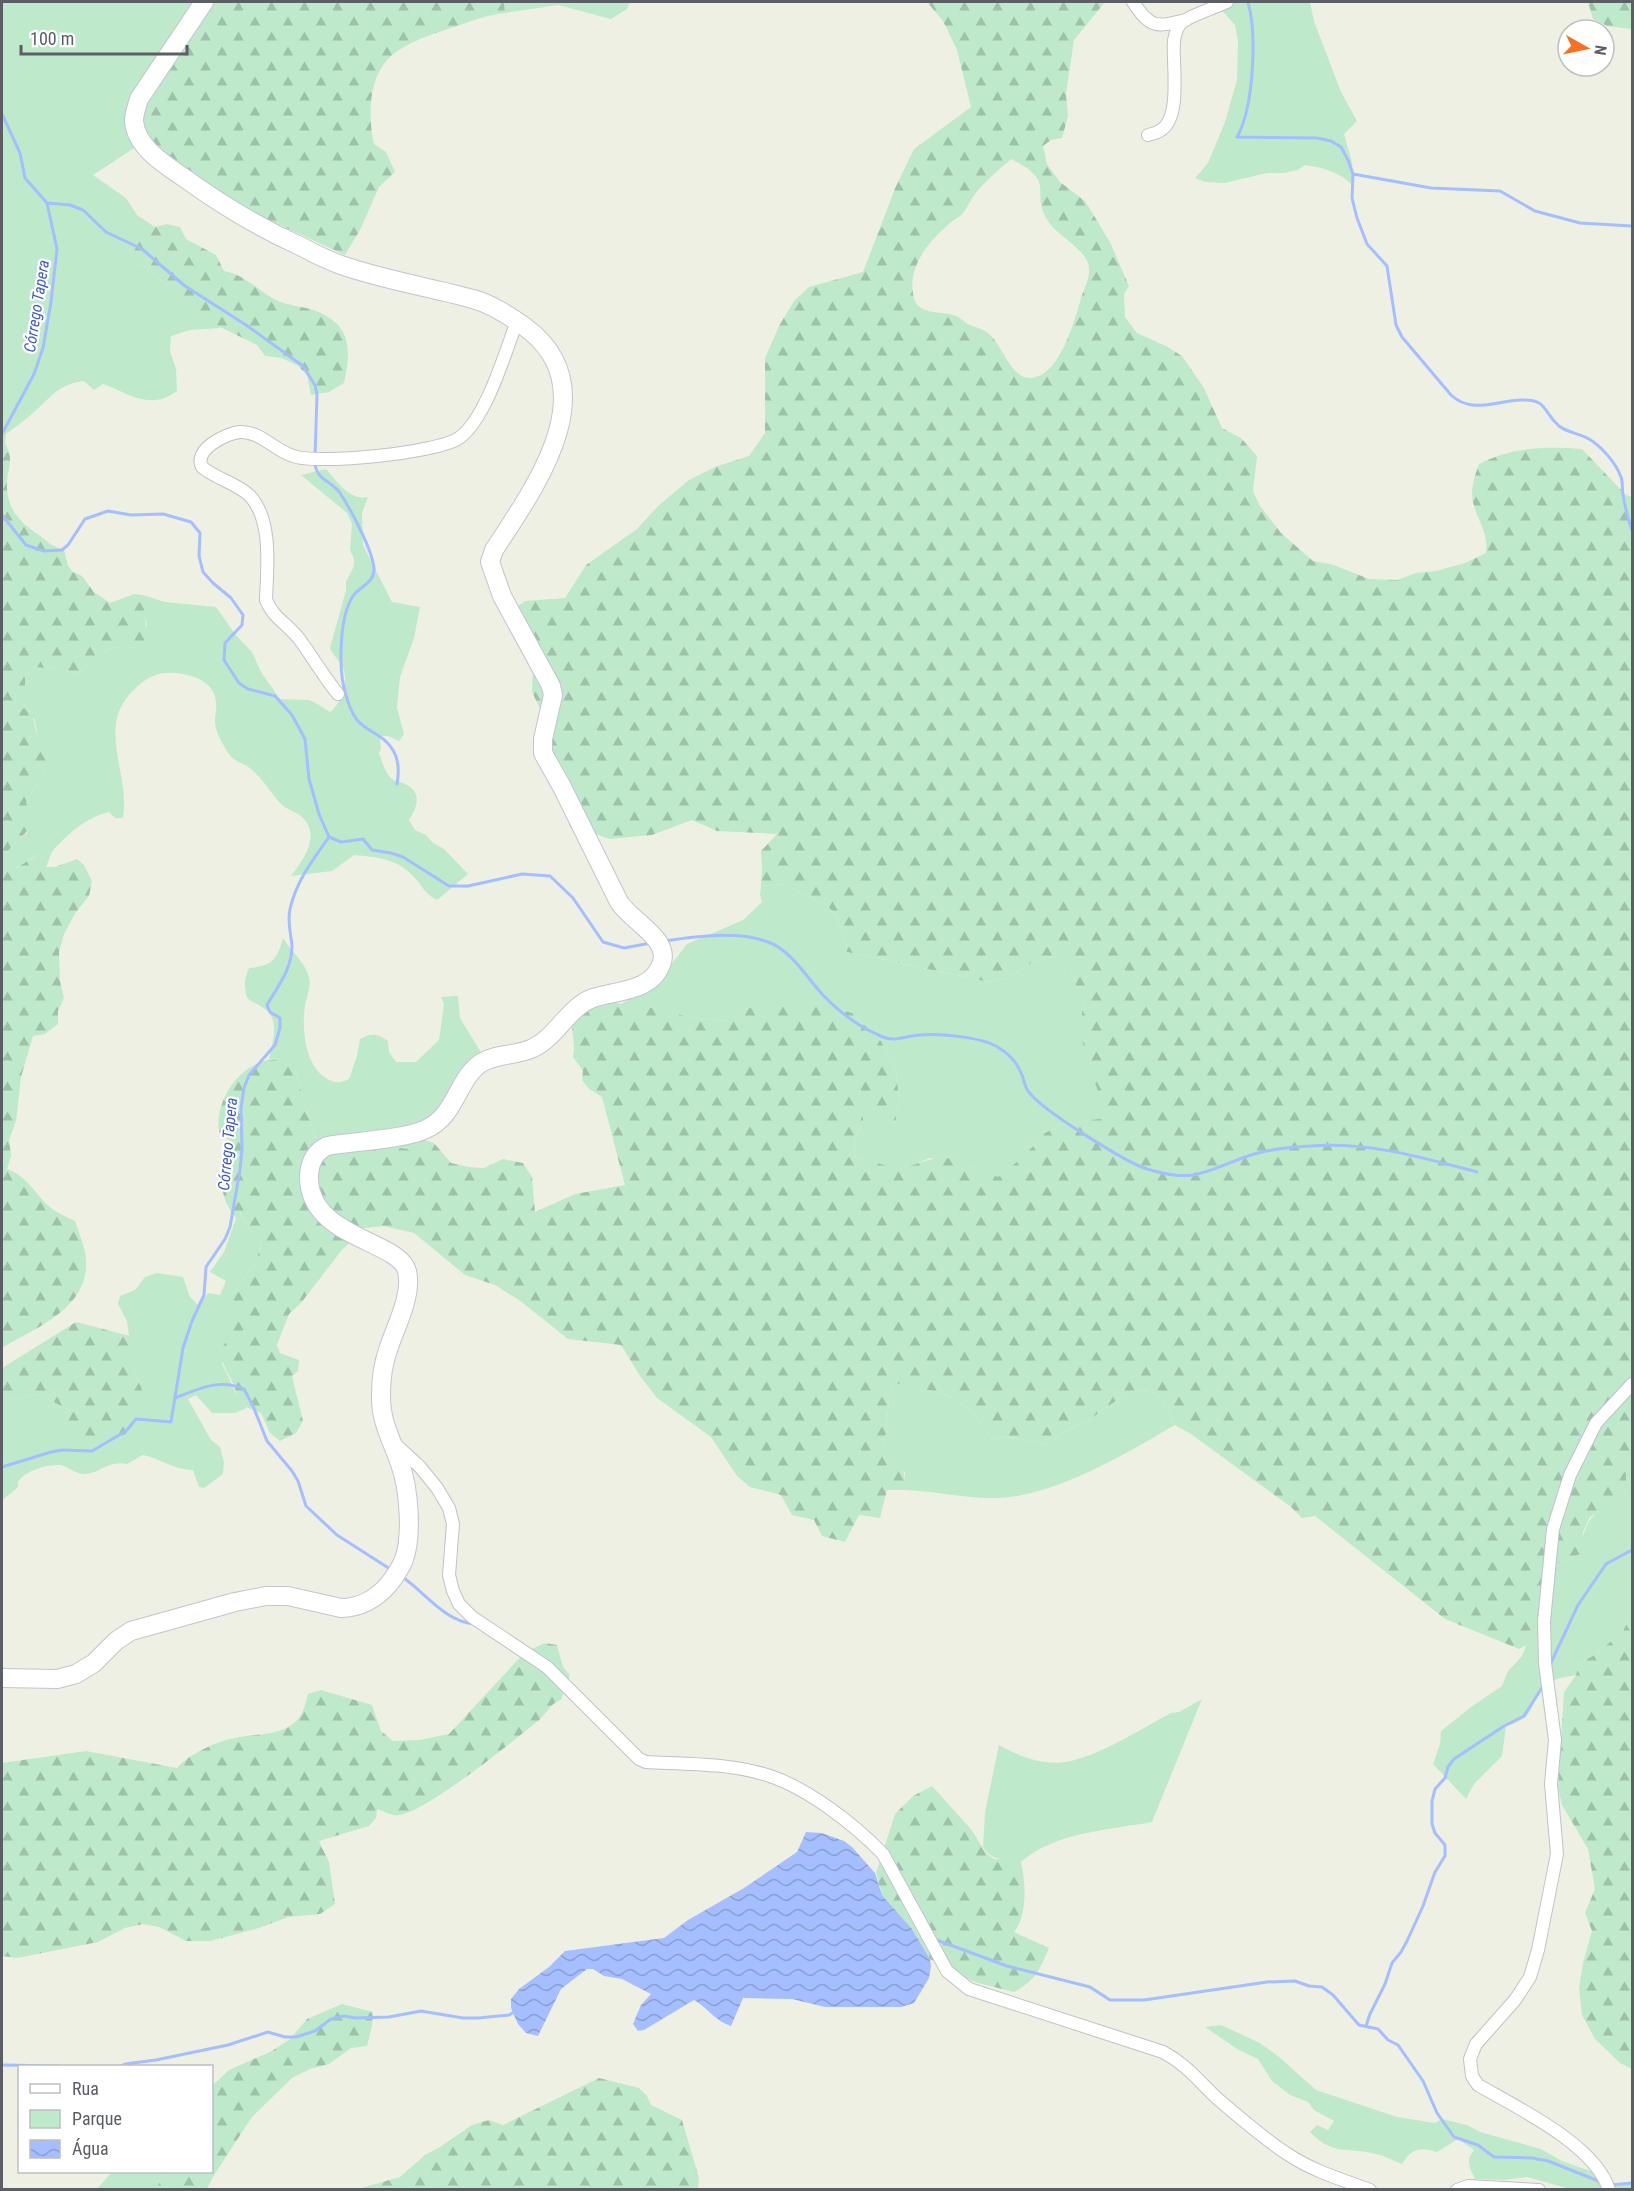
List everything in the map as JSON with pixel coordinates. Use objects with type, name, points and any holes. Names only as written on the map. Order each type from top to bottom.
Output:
[{"type":"street","points":[[2,1678],[57,1679],[76,1674],[94,1663],[116,1641],[131,1631],[256,1598],[288,1596],[350,1608],[371,1600],[382,1592],[403,1562],[408,1544],[406,1493],[401,1466],[383,1423],[381,1409],[382,1374],[405,1300],[407,1271],[400,1260],[338,1226],[319,1206],[311,1190],[309,1177],[315,1154],[327,1146],[415,1134],[429,1128],[440,1120],[453,1104],[471,1072],[480,1064],[494,1057],[532,1049],[592,998],[630,990],[645,983],[657,973],[662,960],[663,950],[658,940],[629,915],[619,902],[543,753],[543,739],[553,695],[551,686],[502,596],[490,562],[494,550],[542,474],[558,430],[563,398],[561,374],[555,357],[537,336],[517,321],[473,299],[391,280],[328,260],[271,233],[229,210],[152,154],[136,128],[135,114],[139,99],[204,2]]},
{"type":"street","points":[[1133,2],[1148,21],[1157,24],[1188,19]]},
{"type":"street","points":[[1148,135],[1162,130],[1172,113],[1174,104],[1173,53],[1175,36],[1181,23],[1227,2]]},
{"type":"street","points":[[338,694],[300,639],[269,608],[266,600],[267,552],[258,509],[249,496],[201,467],[201,455],[208,447],[236,432],[258,436],[293,456],[322,460],[422,449],[446,444],[459,438],[482,409],[517,321]]},
{"type":"street","points":[[1609,2190],[1599,2168],[1583,2154],[1534,2116],[1478,2085],[1472,2076],[1470,2059],[1476,2044],[1515,2000],[1530,1977],[1538,1950],[1557,1854],[1551,1796],[1555,1740],[1545,1663],[1544,1621],[1553,1529],[1570,1475],[1596,1423],[1632,1384]]},
{"type":"street","points":[[390,1441],[420,1467],[449,1508],[453,1524],[449,1575],[459,1604],[472,1617],[547,1667],[639,1759],[646,1762],[726,1767],[749,1771],[771,1776],[802,1791],[826,1806],[873,1843],[883,1854],[947,1971],[957,1981],[969,1989],[1163,2052],[1176,2059],[1217,2098],[1290,2156],[1317,2170],[1370,2190]]},
{"type":"street","points":[[1457,2190],[1468,2186],[1539,2190]]},
{"type":"green space","points":[[2,2],[214,2],[180,53],[145,141],[93,175],[126,198],[137,215],[155,227],[147,238],[136,263],[148,268],[190,308],[221,328],[190,330],[171,336],[170,351],[176,369],[177,391],[167,397],[158,400],[140,399],[103,384],[94,390],[84,381],[67,385],[55,392],[30,416],[6,434],[5,443],[9,452],[2,453]]},
{"type":"green space","points":[[214,2],[504,2],[505,13],[478,19],[418,40],[394,53],[381,68],[371,100],[372,134],[374,144],[386,152],[395,172],[379,187],[360,230],[345,255],[232,203],[202,184],[141,135],[144,106]]},
{"type":"green space","points":[[504,2],[630,2],[627,9],[611,19],[558,5],[505,13]]},
{"type":"green space","points":[[927,2],[1105,2],[1074,40],[1066,94],[1068,116],[1062,138],[1051,140],[1043,146],[1047,164],[1060,182],[1085,201],[1110,242],[1129,286],[1124,294],[1125,317],[1137,333],[1182,356],[1204,388],[1222,428],[1241,438],[1257,456],[1253,491],[1260,506],[1281,533],[1313,561],[1334,565],[1369,579],[1397,580],[1416,573],[1436,571],[1465,563],[1486,553],[1484,533],[1472,497],[1475,477],[1479,464],[1516,451],[1542,448],[1582,449],[1626,495],[1632,497],[1632,1468],[1626,1473],[1626,1494],[1590,1517],[1583,1532],[1585,1550],[1556,1564],[1545,1593],[1537,1639],[1519,1649],[1445,1619],[1315,1516],[1302,1518],[1291,1507],[1191,1434],[1175,1425],[1163,1401],[1155,1393],[1136,1390],[1124,1395],[1089,1420],[1060,1434],[1048,1445],[1013,1437],[992,1439],[976,1418],[957,1400],[934,1391],[894,1382],[889,1400],[884,1451],[901,1468],[905,1477],[905,1490],[887,1490],[880,1518],[859,1515],[845,1542],[822,1536],[814,1520],[792,1515],[781,1495],[750,1487],[737,1476],[711,1437],[657,1398],[621,1345],[568,1339],[519,1300],[495,1285],[465,1275],[414,1233],[383,1226],[357,1229],[352,1240],[301,1303],[289,1314],[277,1345],[280,1353],[299,1360],[298,1371],[292,1376],[303,1421],[296,1433],[280,1441],[270,1433],[261,1413],[246,1407],[240,1400],[224,1364],[220,1349],[231,1337],[229,1317],[237,1288],[255,1264],[262,1241],[245,1224],[240,1211],[236,1218],[228,1207],[222,1183],[231,1142],[219,1132],[219,1118],[222,1104],[236,1079],[259,1063],[286,1060],[296,1074],[321,1156],[383,1146],[409,1149],[418,1138],[434,1143],[451,1163],[484,1168],[503,1159],[523,1163],[532,1177],[535,1212],[575,1194],[625,1185],[602,1097],[588,1088],[582,1080],[583,1071],[573,1057],[572,1019],[590,1004],[610,1000],[689,1017],[727,1021],[754,1005],[781,1002],[814,1002],[852,1013],[881,1041],[896,1070],[899,1099],[895,1124],[863,1102],[863,1125],[855,1141],[856,1158],[883,1165],[904,1167],[945,1158],[998,1177],[1023,1157],[1045,1133],[1065,1123],[1108,1118],[1084,1047],[1081,1017],[1084,1002],[1063,959],[1048,956],[1031,963],[1008,978],[989,982],[847,952],[840,924],[827,906],[799,893],[787,884],[761,886],[761,851],[777,834],[717,831],[692,820],[652,835],[609,839],[570,828],[542,713],[532,692],[533,664],[505,615],[525,601],[565,598],[586,565],[637,529],[658,506],[689,480],[715,467],[749,456],[765,433],[765,358],[779,326],[794,301],[809,287],[863,272],[896,186],[914,149],[971,107],[957,50],[943,21]],"holes":[[[1011,159],[1035,175],[1039,182],[1044,214],[1055,230],[1084,256],[1089,268],[1088,280],[1061,353],[1047,371],[1029,378],[1014,370],[992,336],[985,331],[968,324],[959,317],[920,307],[916,303],[912,287],[916,266],[927,247],[941,231],[963,213],[983,185]]]},
{"type":"green space","points":[[1219,2],[1310,2],[1314,21],[1341,92],[1357,121],[1344,134],[1352,162],[1354,187],[1338,174],[1305,165],[1298,170],[1267,173],[1225,183],[1205,182],[1195,178],[1208,163],[1225,122],[1237,80],[1238,41],[1235,25],[1216,4]]},
{"type":"green space","points":[[1588,2],[1632,2],[1632,29],[1616,27],[1616,18],[1593,18]]},
{"type":"green space","points":[[167,224],[180,227],[186,239],[216,255],[224,271],[244,279],[276,300],[316,311],[337,324],[343,331],[348,349],[344,383],[329,392],[311,395],[307,375],[298,366],[282,358],[265,356],[257,345],[206,320],[189,308],[148,268],[136,263],[133,242],[138,237],[147,237],[155,227]]},
{"type":"green space","points":[[9,452],[7,490],[11,506],[19,519],[48,542],[64,549],[68,566],[73,572],[82,576],[94,592],[110,603],[134,594],[143,595],[146,639],[137,648],[116,647],[103,652],[77,674],[59,669],[35,667],[25,675],[25,687],[14,694],[18,709],[31,708],[36,732],[50,755],[45,772],[26,802],[28,830],[8,851],[8,863],[16,868],[42,852],[52,852],[46,867],[55,867],[77,859],[84,865],[92,881],[89,896],[76,912],[64,934],[59,952],[60,981],[64,998],[58,1011],[58,1024],[45,1034],[33,1036],[21,1077],[16,1121],[9,1140],[11,1156],[7,1169],[20,1176],[53,1209],[75,1221],[84,1247],[86,1262],[84,1278],[69,1305],[44,1324],[2,1348],[2,453]]},
{"type":"green space","points":[[326,469],[349,493],[368,497],[362,513],[363,545],[392,602],[420,607],[414,638],[400,677],[397,708],[404,734],[399,741],[388,736],[380,736],[379,753],[390,776],[411,787],[414,791],[417,800],[409,820],[415,830],[426,835],[433,843],[444,849],[468,874],[437,900],[401,866],[371,857],[354,855],[332,871],[291,876],[308,849],[309,826],[302,817],[281,804],[255,773],[229,754],[216,730],[215,696],[208,685],[196,678],[176,673],[161,674],[139,685],[125,700],[118,715],[115,732],[124,800],[123,818],[115,818],[109,812],[101,814],[78,828],[52,852],[42,852],[15,868],[7,863],[8,851],[27,833],[26,802],[45,772],[34,718],[18,710],[14,694],[25,675],[35,667],[59,669],[77,674],[109,649],[137,648],[147,624],[143,612],[143,595],[165,602],[216,607],[235,634],[252,652],[261,672],[280,699],[308,700],[330,712],[338,704],[343,692],[345,674],[342,665],[330,648],[346,590],[346,582],[354,566],[350,550],[352,524],[347,513],[301,475]]},
{"type":"green space","points":[[787,884],[799,893],[821,902],[832,911],[842,931],[847,952],[989,982],[1008,978],[1031,963],[1048,956],[1064,959],[1084,1002],[1081,1016],[1109,1119],[1065,1123],[1045,1133],[1023,1157],[998,1178],[984,1174],[971,1166],[930,1158],[897,1168],[856,1158],[855,1141],[863,1125],[863,1101],[895,1124],[899,1099],[896,1070],[881,1041],[852,1013],[767,1004],[754,1005],[728,1021],[689,1017],[621,1004],[651,987],[687,944],[743,920],[762,902],[761,886]]},
{"type":"green space","points":[[283,938],[302,962],[309,978],[304,1023],[308,1053],[317,1070],[333,1081],[342,1082],[349,1079],[360,1039],[367,1036],[377,1035],[388,1041],[389,1052],[396,1062],[416,1062],[439,1040],[444,1004],[441,997],[458,996],[460,1018],[488,1064],[409,1149],[383,1146],[321,1156],[296,1074],[275,1058],[269,1060],[274,1035],[272,1017],[247,998],[245,990],[245,979],[249,968],[263,966],[276,957]]},
{"type":"green space","points":[[239,1210],[245,1224],[262,1241],[255,1264],[237,1288],[231,1337],[222,1364],[236,1393],[247,1408],[235,1413],[212,1413],[196,1395],[188,1399],[211,1440],[220,1447],[224,1462],[223,1474],[204,1488],[199,1487],[193,1470],[180,1468],[143,1455],[127,1464],[110,1465],[86,1474],[60,1465],[38,1468],[24,1476],[17,1488],[2,1500],[2,1402],[38,1394],[71,1411],[142,1389],[134,1372],[127,1321],[118,1304],[120,1296],[135,1290],[145,1277],[157,1273],[183,1277],[190,1297],[198,1305],[208,1293],[220,1295],[226,1281],[210,1272],[224,1252]]},
{"type":"green space","points":[[76,1322],[130,1336],[134,1372],[142,1389],[126,1434],[106,1441],[87,1443],[67,1427],[71,1411],[38,1394],[2,1402],[2,1368]]},
{"type":"green space","points":[[894,1381],[957,1400],[976,1418],[992,1439],[1013,1437],[1048,1445],[1060,1434],[1089,1420],[1124,1395],[1136,1390],[1155,1393],[1163,1401],[1175,1425],[1087,1473],[1038,1491],[992,1498],[905,1490],[905,1473],[884,1451],[889,1400]]},
{"type":"green space","points":[[1632,1468],[1632,1613],[1623,1631],[1596,1654],[1579,1664],[1576,1675],[1559,1678],[1548,1684],[1523,1719],[1506,1726],[1502,1756],[1474,1784],[1466,1799],[1433,1764],[1440,1744],[1441,1731],[1502,1686],[1508,1671],[1522,1656],[1526,1645],[1537,1639],[1545,1593],[1556,1564],[1580,1554],[1588,1523],[1598,1511],[1626,1494],[1626,1472]]},
{"type":"green space","points":[[1632,1613],[1632,2069],[1620,2063],[1595,2039],[1582,2015],[1579,1988],[1592,1931],[1585,1913],[1595,1889],[1588,1849],[1562,1805],[1558,1788],[1564,1692],[1576,1675],[1579,1664],[1596,1654],[1623,1631]]},
{"type":"green space","points":[[545,1643],[557,1645],[563,1667],[570,1675],[561,1700],[490,1759],[428,1803],[399,1815],[377,1809],[376,1818],[369,1826],[319,1841],[329,1862],[335,1904],[320,1914],[288,1917],[259,1928],[211,1941],[186,1941],[159,1927],[143,1924],[125,1928],[98,1942],[17,1958],[2,1956],[2,1763],[86,1751],[177,1768],[196,1753],[220,1742],[287,1728],[301,1714],[308,1694],[321,1690],[372,1705],[381,1731],[393,1741],[419,1740],[449,1734],[525,1652]]},
{"type":"green space","points":[[1202,1699],[1152,1822],[1066,1838],[1035,1852],[1021,1862],[1020,1859],[995,1857],[983,1847],[985,1812],[999,1745],[1043,1762],[1071,1761],[1109,1747]]},
{"type":"green space","points":[[932,1786],[971,1829],[986,1853],[994,1859],[1020,1859],[1024,1876],[1024,1907],[1019,1925],[1014,1932],[1049,1948],[1036,1974],[1014,1992],[974,1982],[930,1959],[912,1929],[882,1895],[876,1873],[895,1814],[913,1796]]},
{"type":"green space","points":[[342,2004],[373,2012],[367,2046],[351,2048],[329,2064],[310,2069],[292,2078],[252,2117],[207,2189],[156,2189],[165,2173],[213,2173],[213,2085],[229,2070],[272,2051],[290,2039],[307,2019]]},
{"type":"green space","points":[[1221,2025],[1260,2043],[1316,2090],[1397,2117],[1435,2123],[1442,2119],[1467,2125],[1480,2132],[1541,2149],[1562,2161],[1593,2172],[1611,2184],[1632,2184],[1632,2189],[1570,2189],[1527,2177],[1504,2180],[1475,2179],[1469,2161],[1474,2150],[1458,2139],[1437,2152],[1417,2150],[1409,2155],[1402,2164],[1376,2154],[1326,2145],[1310,2132],[1317,2125],[1328,2130],[1334,2121],[1314,2110],[1308,2102],[1290,2095],[1272,2081],[1258,2059],[1237,2049],[1205,2027]]},
{"type":"green space","points":[[599,2078],[639,2088],[647,2096],[651,2105],[682,2120],[699,2178],[698,2189],[358,2189],[400,2177],[425,2155],[472,2125],[489,2120],[503,2125]]},
{"type":"green space","points":[[111,2173],[165,2173],[156,2189],[96,2190]]},
{"type":"water","points":[[806,1832],[822,1833],[844,1841],[852,1847],[875,1873],[882,1895],[912,1929],[930,1959],[931,1966],[929,1978],[914,2003],[901,2007],[825,2007],[792,1999],[743,1998],[731,2026],[720,2021],[694,2000],[644,2030],[638,2031],[633,2024],[641,2005],[651,1994],[622,1979],[604,1976],[593,1969],[587,1969],[561,1989],[538,2036],[526,2033],[518,2024],[511,2008],[511,1999],[519,1989],[549,1967],[565,1951],[664,1938],[688,1920],[744,1888],[797,1852]]},
{"type":"waterway","points":[[1248,2],[1252,32],[1252,70],[1247,108],[1237,137],[1317,138],[1331,141],[1341,147],[1353,174],[1352,198],[1367,244],[1387,266],[1396,325],[1402,337],[1451,395],[1459,401],[1484,405],[1530,400],[1544,407],[1559,426],[1594,442],[1608,455],[1619,472],[1632,530]]},
{"type":"waterway","name":"Córrego Tapera","points":[[2,114],[20,153],[25,178],[47,203],[57,249],[43,348],[34,374],[2,434]]},
{"type":"waterway","points":[[1353,174],[1431,188],[1500,191],[1535,211],[1580,223],[1632,226]]},
{"type":"waterway","points":[[47,203],[70,205],[83,210],[106,232],[142,249],[185,286],[246,325],[303,366],[315,385],[317,395],[315,457]]},
{"type":"waterway","points":[[315,463],[321,477],[337,489],[345,500],[372,560],[374,573],[370,581],[353,596],[345,617],[341,644],[343,685],[355,717],[363,726],[383,739],[396,755],[397,784]]},
{"type":"waterway","name":"Córrego Tapera","points":[[2,515],[26,545],[44,551],[62,550],[68,545],[85,519],[108,511],[131,515],[163,514],[191,522],[200,533],[199,556],[203,572],[231,598],[243,615],[242,625],[225,643],[224,660],[239,683],[248,689],[275,696],[292,715],[305,739],[309,779],[319,814],[329,837],[341,842],[363,839],[372,850],[403,857],[449,886],[468,886],[522,874],[550,876],[573,898],[603,942],[624,948],[651,943]]},
{"type":"waterway","name":"Córrego Tapera","points":[[2,1467],[62,1450],[92,1451],[126,1431],[136,1419],[171,1422],[183,1348],[204,1295],[206,1267],[225,1239],[230,1227],[240,1170],[241,1108],[244,1088],[249,1075],[275,1045],[280,1028],[280,1018],[270,1012],[267,1005],[290,962],[292,946],[290,909],[301,880],[329,837]]},
{"type":"waterway","points":[[663,941],[729,935],[756,938],[784,951],[836,1008],[859,1025],[883,1037],[892,1039],[919,1035],[948,1035],[992,1044],[1003,1050],[1013,1060],[1028,1090],[1036,1100],[1104,1146],[1147,1169],[1177,1175],[1200,1174],[1263,1152],[1332,1145],[1374,1148],[1477,1172]]},
{"type":"waterway","points":[[175,1398],[209,1386],[226,1384],[244,1389],[267,1441],[298,1481],[306,1506],[337,1535],[390,1569]]},
{"type":"waterway","points":[[1550,1665],[1578,1605],[1606,1564],[1632,1550]]},
{"type":"waterway","points":[[401,1576],[444,1612],[463,1622],[474,1624]]},
{"type":"waterway","points":[[1366,2026],[1392,1963],[1407,1941],[1435,1872],[1445,1856],[1445,1845],[1435,1833],[1432,1824],[1432,1801],[1435,1789],[1445,1778],[1448,1767],[1454,1759],[1504,1726],[1524,1716],[1543,1686]]},
{"type":"waterway","points":[[934,1939],[1007,1966],[1090,1987],[1110,2000],[1144,2000],[1267,1982],[1295,1981],[1309,1986],[1322,1987],[1333,1995],[1359,2025],[1378,2029],[1388,2040],[1398,2045],[1423,2081],[1437,2113],[1454,2137],[1478,2145],[1494,2157],[1532,2158],[1548,2161],[1601,2182]]},
{"type":"waterway","points":[[123,2065],[228,2045],[268,2032],[285,2037],[296,2037],[315,2031],[331,2019],[344,2016],[389,2017],[421,2011],[463,2018],[478,2018],[509,2015],[514,2012]]},
{"type":"waterway","points":[[2,2065],[18,2065]]},
{"type":"waterway","points":[[1611,2185],[1632,2183]]}]
